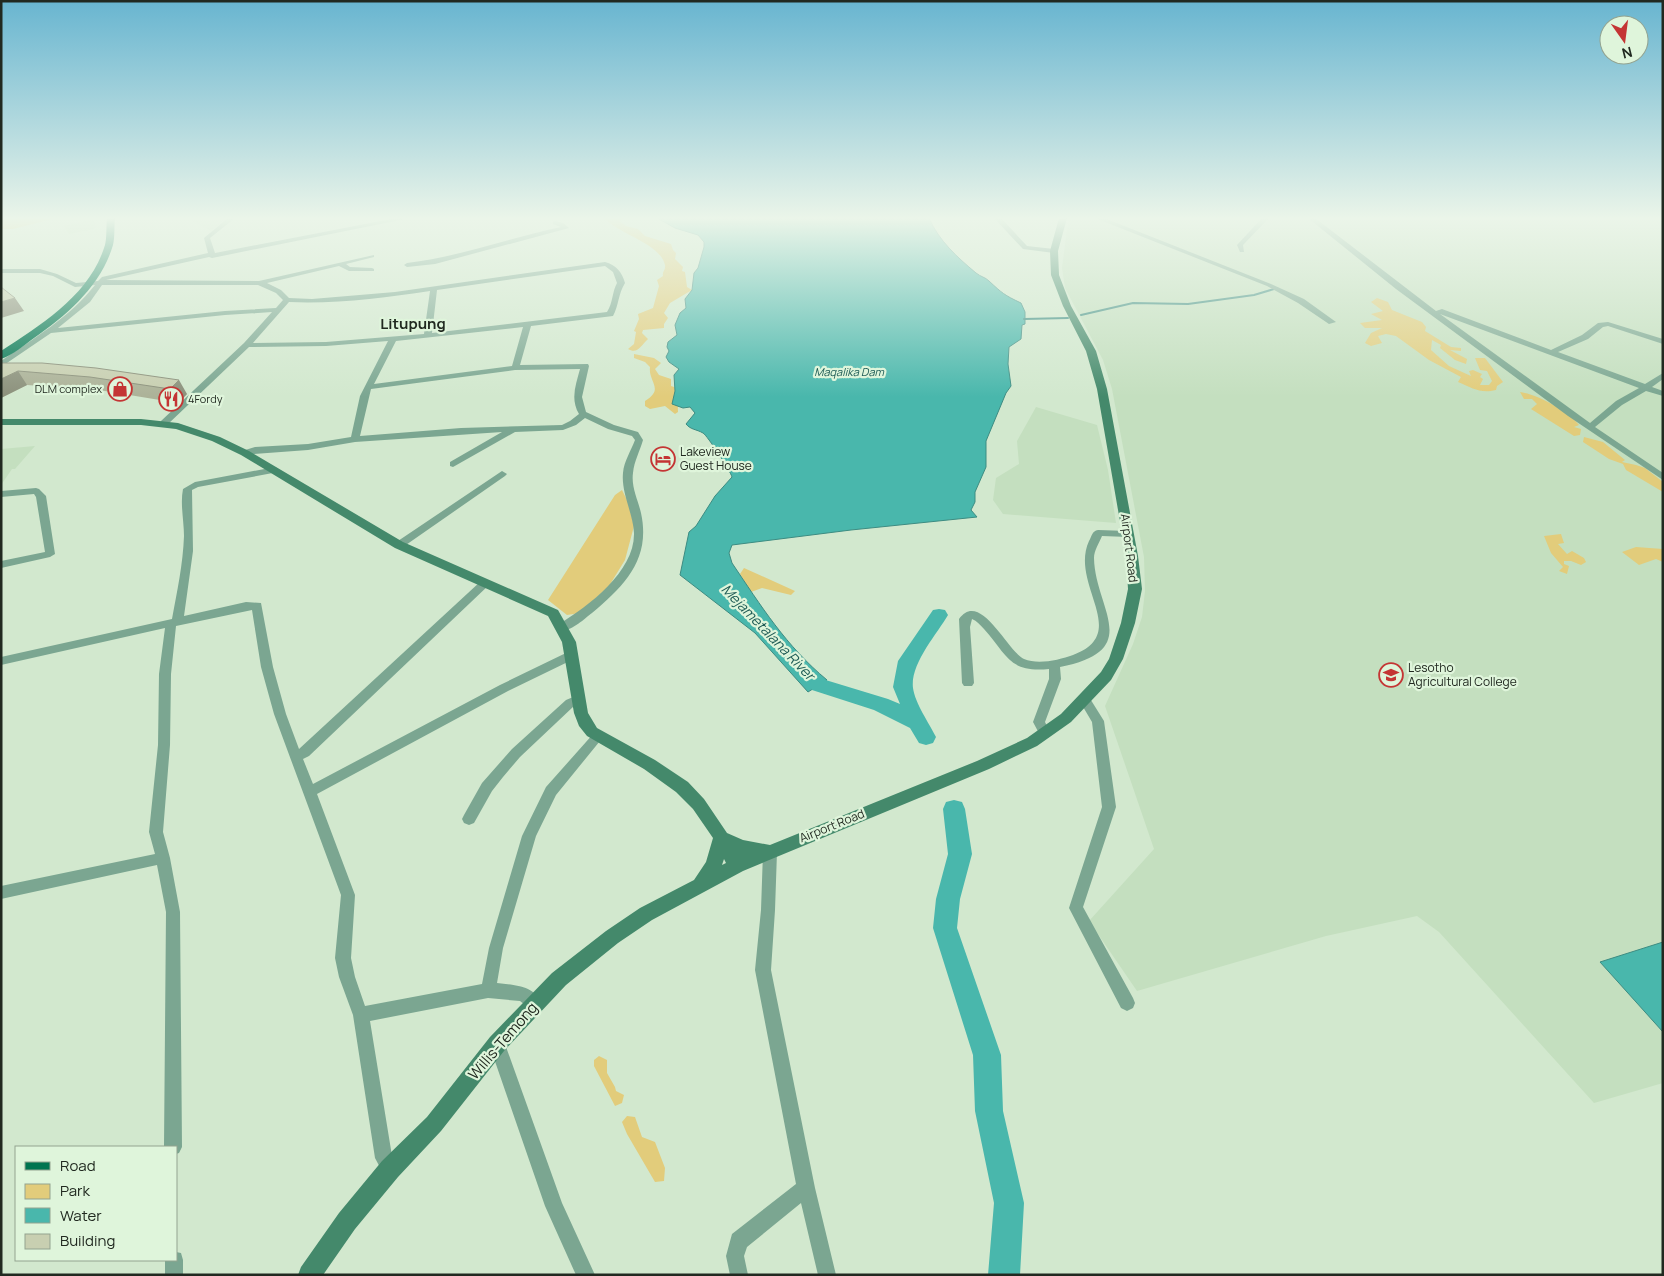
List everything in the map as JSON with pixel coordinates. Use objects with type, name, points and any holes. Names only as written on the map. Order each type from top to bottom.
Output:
[{"type":"main road","points":[[1,356],[52,320],[90,284],[93,278]]},
{"type":"main road","name":"Airport Road","points":[[737,866],[983,765],[1032,742],[1066,718],[1085,700],[1106,676],[1116,659],[1128,623],[1135,589],[1128,534],[1114,445],[1102,388],[1091,351],[1061,292],[1057,278]]},
{"type":"main road","points":[[1,422],[164,423],[178,426],[216,439],[244,453],[399,545],[485,584],[542,607],[553,614],[563,627],[572,655],[578,700],[584,722],[598,736],[667,775],[684,788],[702,809],[737,866]]},
{"type":"main road","points":[[721,838],[741,847],[770,852]]},
{"type":"main road","points":[[697,888],[713,866],[721,838]]},
{"type":"main road","name":"Willis-Temong","points":[[313,1272],[347,1221],[390,1169],[434,1124],[497,1044],[559,980],[612,937],[646,914],[737,866]]},
{"type":"street","points":[[60,278],[75,285],[99,283],[259,283],[282,278]]},
{"type":"street","points":[[1,365],[50,331],[86,300],[99,283],[106,278]]},
{"type":"street","points":[[164,423],[247,345],[276,310],[287,300],[321,300],[434,289],[499,278]]},
{"type":"street","points":[[247,345],[393,340],[610,314],[614,307],[616,291],[621,283],[619,278]]},
{"type":"street","points":[[1250,278],[1301,301],[1332,322]]},
{"type":"street","points":[[1388,278],[1589,427],[1663,477]]},
{"type":"street","points":[[259,283],[276,289],[284,294],[287,300]]},
{"type":"street","points":[[428,336],[434,289]]},
{"type":"street","points":[[1428,308],[1663,394]]},
{"type":"street","points":[[50,331],[225,313],[276,310]]},
{"type":"street","points":[[515,368],[528,324]]},
{"type":"street","points":[[1550,353],[1576,342],[1601,325],[1608,324],[1663,342]]},
{"type":"street","points":[[355,439],[364,396],[393,340]]},
{"type":"street","points":[[368,387],[515,368],[585,366],[578,401],[579,408],[583,414],[611,427],[635,434],[639,440],[630,465],[628,480],[638,518],[638,548],[632,562],[620,578],[575,620],[563,627]]},
{"type":"street","points":[[1589,427],[1604,418],[1621,401],[1647,388],[1663,375]]},
{"type":"street","points":[[244,453],[255,450],[308,446],[355,439],[461,431],[566,427],[581,418],[583,414]]},
{"type":"street","points":[[453,464],[513,429]]},
{"type":"street","points":[[173,1146],[173,912],[156,832],[164,745],[165,674],[174,623],[182,594],[188,533],[185,498],[188,488],[195,485],[274,470]]},
{"type":"street","points":[[399,545],[502,474]]},
{"type":"street","points":[[1,494],[36,491],[41,496],[50,554],[1,564]]},
{"type":"street","points":[[968,683],[969,674],[964,641],[966,619],[970,615],[979,617],[1017,661],[1030,664],[1054,664],[1086,655],[1101,642],[1105,632],[1104,620],[1102,607],[1090,570],[1089,556],[1098,533],[1128,534]]},
{"type":"street","points":[[297,756],[305,752],[485,584]]},
{"type":"street","points":[[1,661],[246,606],[257,606],[266,667],[280,714],[348,895],[343,958],[347,977],[361,1015],[384,1158],[390,1169]]},
{"type":"street","points":[[309,792],[504,688],[572,655]]},
{"type":"street","points":[[1044,734],[1039,722],[1055,679],[1054,664]]},
{"type":"street","points":[[469,819],[487,787],[516,753],[570,703],[578,700]]},
{"type":"street","points":[[1085,700],[1098,721],[1109,807],[1076,908],[1127,1003]]},
{"type":"street","points":[[488,990],[496,948],[528,836],[551,791],[598,736]]},
{"type":"street","points":[[770,852],[763,970],[806,1188],[827,1275]]},
{"type":"street","points":[[1,894],[163,858]]},
{"type":"street","points":[[361,1015],[488,990],[522,994],[534,1004]]},
{"type":"street","points":[[497,1044],[554,1206],[586,1275]]},
{"type":"street","points":[[738,1273],[735,1256],[739,1241],[806,1188]]},
{"type":"street","points":[[174,1261],[174,1275]]},
{"type":"shaded area","name":"Lesotho Agricultural College","points":[[1063,278],[1663,278],[1663,1083],[1594,1103],[1439,932],[1417,916],[1326,936],[1137,991],[1089,921],[1154,849],[1105,706],[1133,644],[1142,617],[1145,591],[1144,557],[1112,389],[1103,360],[1065,288]]},
{"type":"shaded area","points":[[1036,407],[1097,425],[1108,470],[1116,523],[1003,514],[993,500],[996,478],[1019,464],[1017,441]]},
{"type":"shaded area","points":[[35,446],[15,469],[12,469],[1,485],[1,449]]},
{"type":"green space","points":[[661,278],[686,278],[687,287],[692,290],[670,303],[664,313],[668,318],[664,328],[643,330],[642,333],[648,339],[637,350],[628,349],[634,344],[636,332],[634,331],[639,319],[638,314],[653,308],[659,286],[657,280]]},
{"type":"green space","points":[[1377,298],[1388,302],[1392,310],[1422,322],[1426,327],[1425,331],[1451,347],[1461,348],[1461,351],[1450,350],[1467,359],[1466,364],[1455,360],[1440,348],[1441,345],[1432,340],[1431,350],[1449,366],[1471,376],[1469,371],[1473,370],[1482,374],[1480,377],[1483,379],[1480,385],[1489,385],[1492,381],[1487,371],[1480,370],[1475,358],[1485,358],[1503,382],[1497,386],[1496,390],[1481,391],[1458,382],[1461,377],[1429,360],[1396,336],[1386,334],[1378,336],[1382,343],[1371,346],[1365,343],[1371,333],[1382,328],[1365,328],[1360,323],[1382,320],[1371,314],[1383,311],[1371,302]]},
{"type":"green space","points":[[634,354],[654,358],[661,363],[655,369],[659,375],[671,379],[671,386],[677,388],[678,412],[675,414],[665,406],[650,409],[645,406],[645,401],[651,397],[655,389],[650,367],[645,362],[634,358]]},
{"type":"green space","points":[[1520,392],[1543,400],[1568,414],[1579,425],[1574,427],[1581,429],[1580,435],[1574,436],[1531,409],[1537,404],[1532,399],[1524,399]]},
{"type":"green space","points":[[1584,437],[1603,442],[1625,460],[1622,462],[1645,468],[1663,482],[1663,492],[1626,470],[1623,464],[1609,459],[1583,442]]},
{"type":"green space","points":[[622,490],[628,502],[634,526],[625,560],[609,586],[580,613],[567,615],[548,600],[615,495]]},
{"type":"green space","points":[[1561,534],[1564,543],[1558,544],[1567,554],[1572,551],[1584,558],[1586,562],[1581,565],[1571,561],[1564,561],[1564,564],[1569,566],[1567,574],[1559,571],[1563,567],[1551,553],[1544,536]]},
{"type":"green space","points":[[1636,547],[1663,549],[1663,562],[1656,559],[1639,565],[1622,552]]},
{"type":"green space","points":[[744,568],[795,591],[791,595],[762,588],[751,592],[740,574]]},
{"type":"green space","points":[[599,1056],[607,1060],[607,1073],[616,1091],[624,1095],[622,1103],[615,1106],[594,1066],[594,1060]]},
{"type":"green space","points":[[627,1116],[635,1117],[642,1137],[655,1142],[665,1168],[664,1181],[655,1182],[627,1134],[622,1122]]},
{"type":"water","name":"Maqalika Dam","points":[[693,278],[983,278],[1004,294],[1021,303],[1025,312],[1025,324],[1022,325],[1021,339],[1009,347],[1008,364],[1011,386],[1006,393],[986,441],[986,467],[975,492],[975,502],[971,510],[977,517],[732,545],[729,553],[732,563],[764,610],[799,653],[827,680],[808,692],[755,633],[680,575],[689,532],[696,526],[715,496],[732,477],[714,446],[705,435],[686,424],[695,413],[690,407],[683,408],[672,404],[675,391],[674,375],[679,369],[669,362],[666,357],[669,351],[667,347],[668,342],[677,335],[675,325],[680,313],[686,308],[685,299],[692,290]]},
{"type":"water","points":[[1663,942],[1663,1032],[1600,962]]},
{"type":"building","points":[[1,287],[15,298],[1,302]]},
{"type":"building","points":[[1,363],[42,363],[96,368],[179,380],[170,389],[90,377],[18,371],[1,379]]},
{"type":"waterway","points":[[1081,315],[1133,303],[1188,304],[1254,295],[1274,289]]},
{"type":"waterway","points":[[1024,319],[1068,318]]},
{"type":"waterway","name":"Mejametalana River","points":[[917,722],[903,687],[908,661],[939,615]]},
{"type":"waterway","name":"Mejametalana River","points":[[819,685],[881,704],[917,722]]},
{"type":"waterway","name":"Mejametalana River","points":[[917,722],[926,737]]},
{"type":"waterway","name":"Mejametalana River","points":[[954,809],[960,854],[948,899],[945,928],[987,1055],[989,1111],[1009,1203],[1004,1275]]},
{"type":"place","name":"DLM complex","points":[[120,389]]},
{"type":"place","name":"4Fordy","points":[[171,399]]},
{"type":"place","name":"Lakeview Guest House","points":[[663,459]]},
{"type":"place","name":"Lesotho Agricultural College","points":[[1391,675]]},
{"type":"district","name":"Litupung","points":[[413,324]]}]
